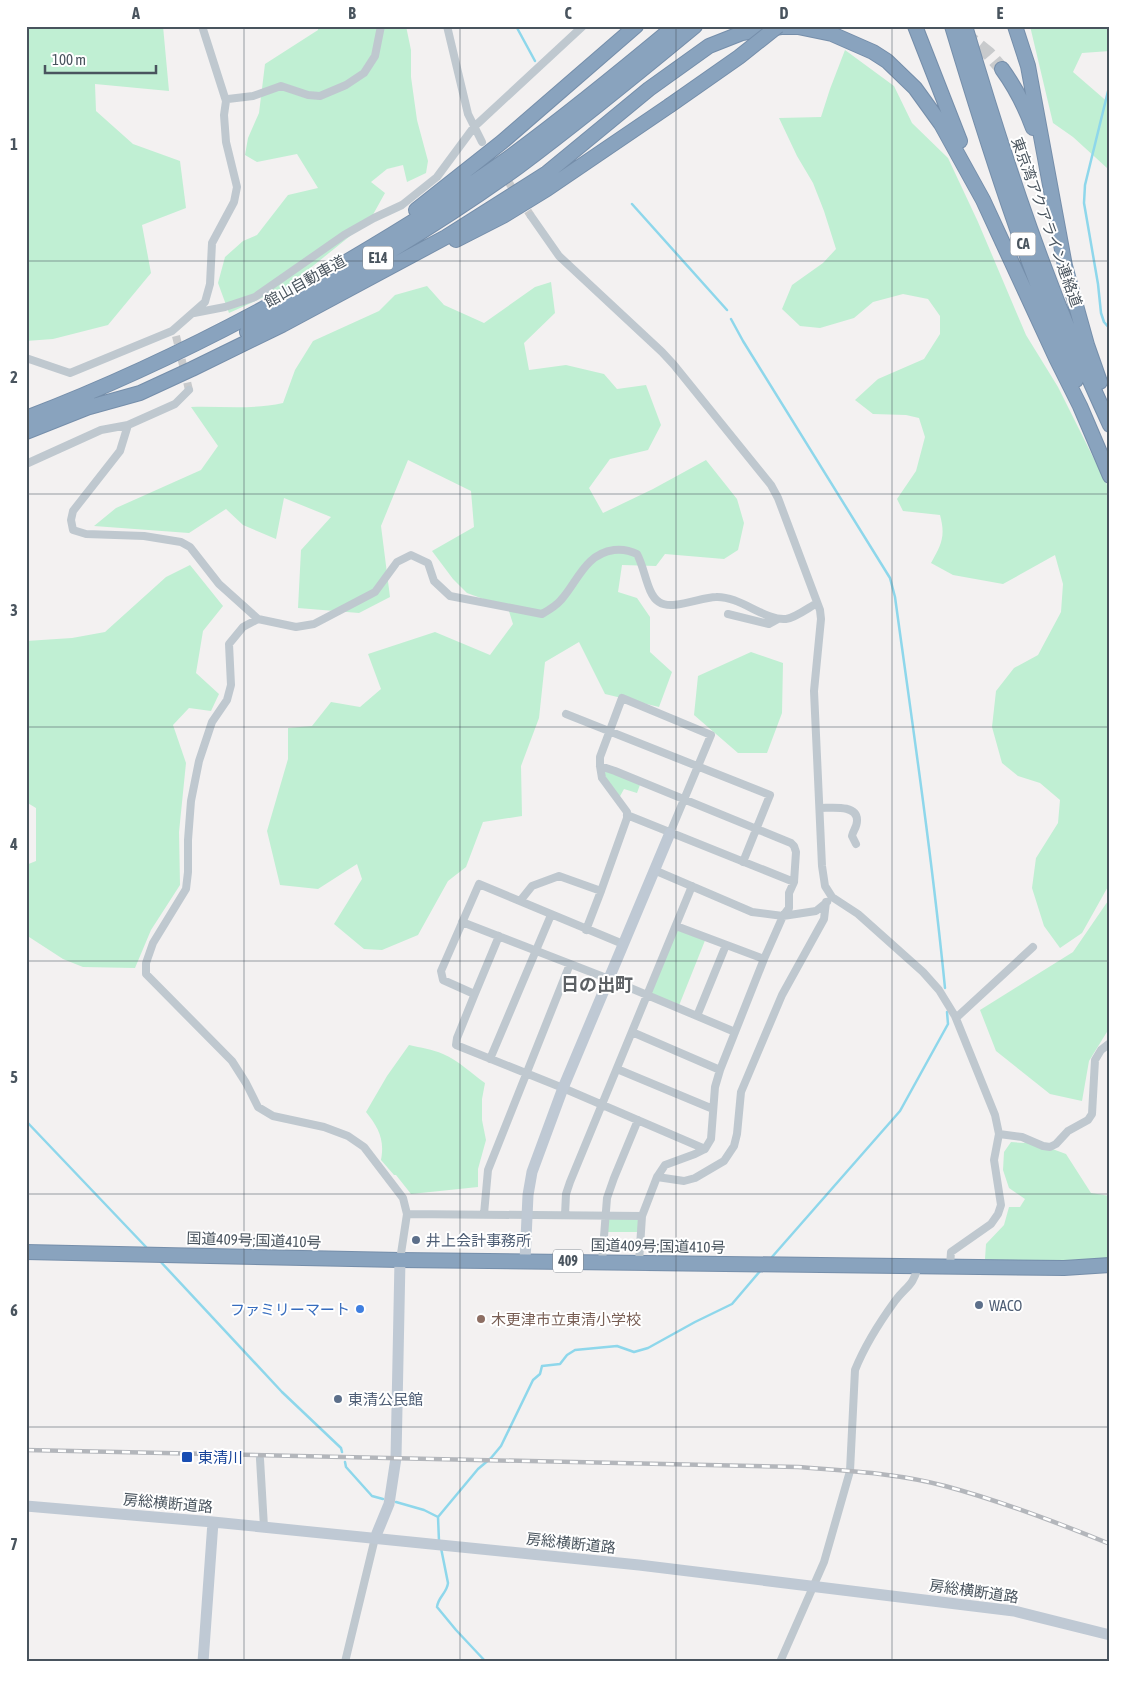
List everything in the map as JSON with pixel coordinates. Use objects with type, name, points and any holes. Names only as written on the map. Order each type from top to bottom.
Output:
[{"type":"highway","points":[[577,78],[588,61],[623,26]]},
{"type":"highway","points":[[365,252],[406,217],[502,142],[636,26]]},
{"type":"highway","name":"館山自動車道","points":[[26,418],[81,396],[184,350],[284,298],[365,252],[509,157],[606,83],[675,26]]},
{"type":"highway","name":"館山自動車道","points":[[26,432],[190,362],[340,281],[420,232],[516,168],[614,93],[695,26]]},
{"type":"highway","points":[[358,284],[439,248],[503,216],[547,189],[740,57],[778,26]]},
{"type":"highway","points":[[915,26],[954,127],[977,177],[983,200]]},
{"type":"highway","name":"東京湾アクアライン連絡道","points":[[952,26],[992,159],[1030,264],[1058,339],[1110,456]]},
{"type":"highway","name":"東京湾アクアライン連絡道","points":[[965,26],[1004,154],[1041,258],[1070,333],[1110,425]]},
{"type":"highway","points":[[1016,26],[1028,66],[1072,292],[1087,345],[1110,406]]},
{"type":"highway","points":[[86,408],[140,393],[282,325],[446,237],[547,173],[649,88],[709,46],[728,37],[762,29],[781,27],[816,30],[853,42],[888,61],[915,88],[941,124],[983,200],[1080,406],[1110,476]]},
{"type":"highway","points":[[1002,69],[1027,111],[1050,184]]},
{"type":"highway","name":"国道409号;国道410号","points":[[26,1252],[400,1260],[1064,1268],[1110,1266]]},
{"type":"street","points":[[26,358],[70,373],[174,333],[205,302],[210,284],[212,243],[234,202],[237,187],[226,142],[224,115],[226,101],[202,26]]},
{"type":"street","points":[[226,101],[228,99],[252,96],[280,86],[308,95],[320,96],[346,86],[364,73],[375,56],[381,26]]},
{"type":"street","points":[[447,26],[468,114],[482,142]]},
{"type":"street","points":[[192,314],[225,307],[255,297],[344,235],[402,205],[437,178],[474,127],[584,26]]},
{"type":"street","points":[[531,216],[559,256],[674,365],[764,475],[778,498],[820,610],[821,620],[814,690],[823,878],[829,900],[824,919],[782,995],[741,1092],[734,1146],[724,1161],[695,1178],[684,1181],[657,1177]]},
{"type":"street","points":[[26,464],[101,430],[128,425],[175,404],[189,390]]},
{"type":"street","points":[[128,425],[120,451],[73,510],[71,520],[73,530],[86,534],[144,536],[182,542],[190,547],[219,584],[258,619],[296,627],[314,624],[375,592],[397,562],[411,555],[428,563],[434,581],[450,596],[542,614],[551,610],[562,600],[583,568],[594,558],[606,551],[622,549],[637,554],[643,564],[650,593],[659,602],[666,605],[677,605],[716,597],[728,598],[778,619],[787,619],[817,603]]},
{"type":"street","points":[[728,614],[769,624],[778,619]]},
{"type":"street","points":[[258,619],[243,627],[229,644],[231,685],[227,700],[212,722],[200,761],[191,801],[186,888],[153,943],[146,963],[146,974],[232,1061],[246,1082],[258,1107],[273,1116],[324,1128],[348,1136],[364,1147],[403,1198],[407,1214],[400,1260],[396,1458],[389,1504],[375,1538],[344,1662]]},
{"type":"street","points":[[525,1261],[526,1215],[532,1172],[563,1088],[711,735],[622,698],[600,757],[600,766],[602,778],[627,812],[627,815],[625,827],[586,930]]},
{"type":"street","points":[[566,714],[770,795],[743,862]]},
{"type":"street","points":[[600,766],[756,829],[794,846],[796,852],[794,882],[789,893],[789,908],[783,916],[764,959],[720,1070],[715,1087],[711,1139],[705,1149],[665,1165],[657,1177],[642,1216],[639,1262]]},
{"type":"street","points":[[820,808],[840,808],[855,814],[857,824],[852,836],[856,844]]},
{"type":"street","points":[[627,815],[794,882]]},
{"type":"street","points":[[654,870],[752,912],[783,916],[816,910],[829,900]]},
{"type":"street","points":[[520,902],[532,886],[559,876],[601,890]]},
{"type":"street","points":[[474,996],[472,993],[448,982],[442,977],[441,971],[479,884],[551,916],[623,944]]},
{"type":"street","points":[[566,1215],[566,1194],[570,1182],[692,886]]},
{"type":"street","points":[[829,900],[858,914],[923,972],[939,990],[956,1018],[995,1115],[999,1134],[994,1160],[1001,1206],[998,1214],[983,1231],[951,1252],[950,1266]]},
{"type":"street","points":[[490,1058],[551,916]]},
{"type":"street","points":[[462,922],[609,979],[735,1032]]},
{"type":"street","points":[[676,926],[764,959]]},
{"type":"street","points":[[499,936],[457,1038],[456,1045],[563,1088],[705,1149]]},
{"type":"street","points":[[698,1016],[726,945]]},
{"type":"street","points":[[956,1018],[1033,947]]},
{"type":"street","points":[[484,1214],[488,1170],[570,964]]},
{"type":"street","points":[[632,1032],[720,1070]]},
{"type":"street","points":[[999,1134],[1022,1137],[1050,1147],[1056,1144],[1068,1131],[1088,1120],[1092,1114],[1095,1060],[1101,1050],[1110,1043]]},
{"type":"street","points":[[617,1069],[713,1109]]},
{"type":"street","points":[[602,1262],[607,1198],[638,1120]]},
{"type":"street","points":[[407,1214],[642,1216]]},
{"type":"street","points":[[780,1662],[824,1562],[850,1471],[855,1370],[861,1354],[876,1329],[896,1299],[913,1281],[918,1266]]},
{"type":"street","points":[[260,1459],[264,1527]]},
{"type":"street","name":"房総横断道路","points":[[26,1506],[213,1522],[639,1565],[1014,1611],[1110,1635]]},
{"type":"street","points":[[202,1662],[213,1522]]},
{"type":"green space","points":[[26,26],[163,26],[169,91],[95,84],[96,111],[133,144],[180,161],[186,208],[142,225],[151,273],[108,325],[53,339],[26,341]]},
{"type":"green space","points":[[318,26],[406,26],[411,50],[411,77],[417,120],[428,161],[426,173],[407,182],[403,165],[387,169],[371,182],[385,193],[370,220],[288,286],[229,313],[218,283],[225,257],[243,241],[257,235],[288,195],[318,188],[297,154],[257,162],[245,155],[248,138],[259,113],[265,64],[318,30]]},
{"type":"green space","points":[[1030,26],[1110,26],[1110,51],[1082,53],[1073,72],[1110,104],[1110,144],[1107,168],[1073,137],[1053,123]]},
{"type":"green space","points":[[845,50],[894,86],[912,123],[948,158],[978,222],[1026,335],[1058,387],[1110,491],[1110,883],[1082,933],[1060,948],[1044,926],[1032,888],[1036,858],[1058,823],[1060,800],[1040,783],[1018,776],[1002,763],[992,727],[996,691],[1014,668],[1038,655],[1061,612],[1063,584],[1055,555],[1003,584],[953,575],[931,563],[942,535],[943,529],[940,515],[903,511],[897,499],[916,471],[925,437],[919,418],[906,415],[873,414],[855,400],[878,379],[924,359],[940,334],[940,316],[928,299],[903,294],[873,302],[854,318],[820,328],[800,326],[782,309],[792,285],[823,263],[836,249],[813,183],[797,156],[779,118],[821,117]]},
{"type":"green space","points":[[551,282],[555,313],[524,343],[529,370],[566,365],[604,374],[617,389],[646,385],[661,425],[648,450],[610,459],[589,488],[603,513],[653,489],[706,460],[737,499],[744,523],[738,550],[724,559],[665,554],[656,566],[622,565],[618,592],[637,598],[650,617],[650,652],[672,672],[659,707],[605,694],[579,642],[545,662],[539,718],[521,766],[522,816],[483,822],[466,867],[448,881],[418,935],[382,950],[364,949],[334,924],[362,879],[357,864],[318,889],[280,885],[267,831],[288,759],[288,728],[312,726],[331,702],[360,707],[381,689],[368,654],[435,632],[490,655],[513,624],[508,608],[467,593],[453,579],[432,551],[474,527],[471,491],[408,460],[381,526],[390,597],[359,613],[298,608],[301,550],[331,517],[284,498],[276,539],[243,525],[226,509],[189,533],[94,526],[116,508],[201,470],[218,446],[191,407],[248,407],[283,403],[295,370],[313,341],[379,311],[395,295],[427,286],[444,305],[484,323],[535,287]]},
{"type":"green space","points":[[190,565],[223,606],[203,631],[196,673],[219,694],[211,711],[189,708],[173,725],[186,763],[179,832],[180,885],[151,930],[135,968],[83,967],[63,959],[26,935],[26,865],[36,861],[36,808],[26,802],[26,641],[72,638],[105,632],[166,577]]},
{"type":"green space","points":[[751,652],[783,663],[782,713],[767,753],[738,753],[694,715],[698,676]]},
{"type":"green space","points":[[600,766],[641,782],[637,793],[624,789],[618,800]]},
{"type":"green space","points":[[1110,898],[1110,1027],[1089,1061],[1082,1101],[1050,1094],[996,1051],[980,1010],[1073,952]]},
{"type":"green space","points":[[676,926],[706,938],[678,1008],[647,995]]},
{"type":"green space","points":[[409,1045],[435,1051],[449,1057],[485,1083],[482,1099],[482,1120],[486,1140],[478,1169],[478,1187],[411,1194],[381,1160],[382,1146],[380,1134],[366,1112],[387,1076]]},
{"type":"green space","points":[[1028,1140],[1066,1154],[1091,1193],[1110,1196],[1110,1259],[991,1262],[985,1259],[986,1244],[1004,1225],[1009,1207],[1020,1207],[1025,1199],[1009,1188],[1003,1170],[1004,1152],[1011,1142],[1024,1143]]},
{"type":"green space","points":[[605,1215],[642,1216],[641,1232],[604,1232]]},
{"type":"waterway","points":[[516,26],[535,61]]},
{"type":"waterway","points":[[1110,83],[1085,185],[1084,203],[1101,313],[1104,322],[1110,329]]},
{"type":"waterway","points":[[632,204],[727,310]]},
{"type":"waterway","points":[[731,319],[890,578],[895,597],[922,792],[945,988]]},
{"type":"waterway","points":[[772,1257],[900,1111],[948,1024],[947,1012]]},
{"type":"waterway","points":[[26,1121],[146,1247]]},
{"type":"waterway","points":[[159,1260],[282,1392],[341,1448],[342,1452]]},
{"type":"waterway","points":[[439,1541],[438,1517],[478,1469],[501,1446],[533,1380],[540,1374],[542,1366],[560,1364],[567,1355],[575,1350],[617,1346],[634,1352],[648,1348],[732,1304],[761,1270]]},
{"type":"waterway","points":[[345,1462],[346,1467],[372,1496],[383,1499]]},
{"type":"waterway","points":[[396,1502],[424,1510],[438,1517]]},
{"type":"waterway","points":[[441,1548],[448,1583],[437,1607],[486,1662]]},
{"type":"tunnel","points":[[963,33],[989,54],[1002,69]]},
{"type":"tunnel","points":[[488,151],[531,216]]},
{"type":"tunnel","points":[[176,336],[189,390]]},
{"type":"railway","points":[[26,1450],[798,1467],[853,1471],[909,1478],[966,1492],[1028,1512],[1110,1544]]},
{"type":"place","name":"井上会計事務所","points":[[416,1240]]},
{"type":"place","name":"WACO","points":[[979,1305]]},
{"type":"place","name":"ファミリーマート","points":[[360,1309]]},
{"type":"place","name":"木更津市立東清小学校","points":[[481,1319]]},
{"type":"place","name":"東清公民館","points":[[338,1399]]},
{"type":"place","name":"東清川","points":[[187,1457]]},
{"type":"district","name":"日の出町","points":[[597,984]]}]
